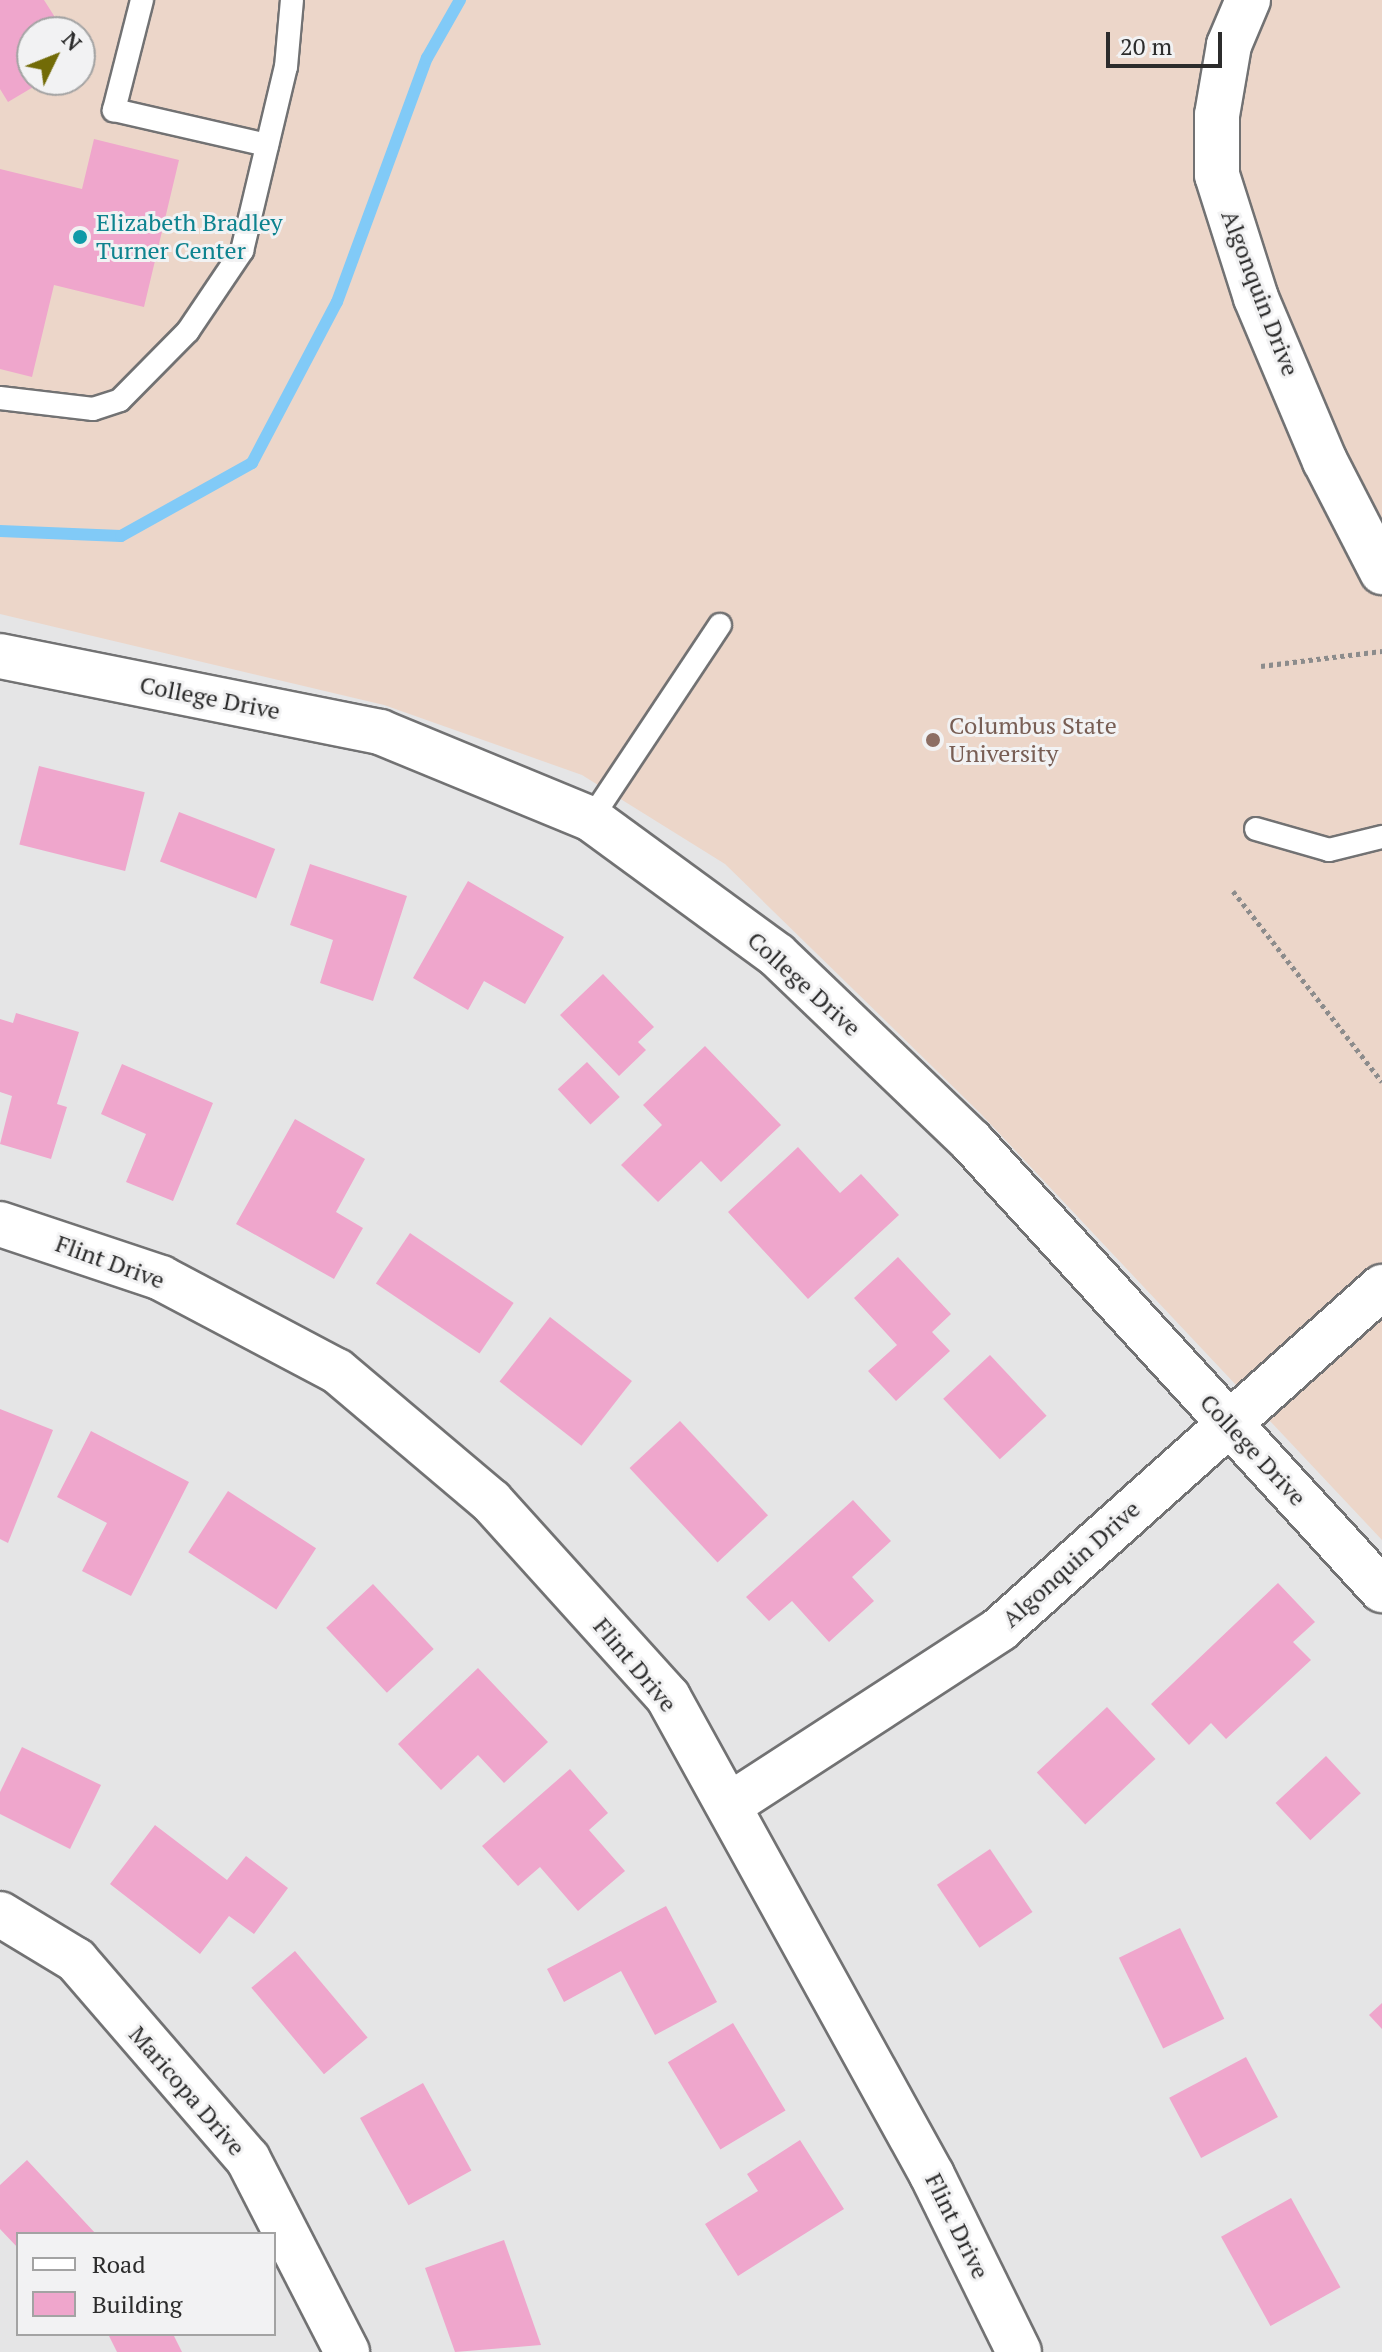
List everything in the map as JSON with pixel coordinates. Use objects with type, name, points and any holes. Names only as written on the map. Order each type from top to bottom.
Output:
[{"type":"street","name":"Algonquin Drive","points":[[1248,0],[1229,45],[1217,115],[1217,175],[1256,298],[1325,461],[1382,572]]},
{"type":"street","name":"College Drive","points":[[0,656],[380,732],[591,819],[789,965],[971,1141],[1382,1590]]},
{"type":"street","name":"Flint Drive","points":[[0,1224],[161,1278],[337,1371],[502,1512],[668,1697],[731,1804],[932,2175],[1019,2352]]},
{"type":"street","name":"Algonquin Drive","points":[[731,1804],[1000,1629],[1382,1287]]},
{"type":"street","name":"Maricopa Drive","points":[[0,1914],[76,1960],[248,2159],[347,2352]]},
{"type":"lane","points":[[142,0],[114,110],[267,145]]},
{"type":"lane","points":[[0,398],[93,409],[120,400],[149,375],[242,251],[267,145],[292,0]]},
{"type":"lane","points":[[591,819],[720,625]]},
{"type":"lane","points":[[1256,829],[1329,850],[1382,837]]},
{"type":"path","points":[[1261,666],[1382,651]]},
{"type":"path","points":[[1233,891],[1382,1082]]},
{"type":"shaded area","name":"Columbus State University","points":[[0,0],[1382,0],[1382,1540],[980,1113],[725,864],[582,775],[384,705],[0,614]]},
{"type":"building","points":[[0,0],[44,0],[54,16],[16,16],[18,96],[8,102],[0,89]]},
{"type":"building","name":"Elizabeth Bradley Turner Center","points":[[94,139],[179,160],[144,307],[54,285],[32,377],[0,369],[0,169],[82,189]]},
{"type":"building","points":[[39,766],[145,792],[125,871],[19,845]]},
{"type":"building","points":[[179,812],[275,849],[256,898],[160,861]]},
{"type":"building","points":[[310,864],[407,896],[373,1001],[320,983],[333,940],[290,925]]},
{"type":"building","points":[[468,881],[564,937],[525,1004],[484,981],[468,1010],[413,978]]},
{"type":"building","points":[[603,974],[654,1027],[638,1042],[646,1050],[619,1076],[560,1015]]},
{"type":"building","points":[[16,1013],[79,1032],[57,1104],[67,1107],[51,1159],[0,1144],[12,1096],[0,1092],[0,1019],[13,1023]]},
{"type":"building","points":[[705,1046],[781,1125],[721,1182],[701,1161],[658,1202],[621,1165],[662,1125],[643,1105]]},
{"type":"building","points":[[587,1062],[620,1097],[590,1124],[558,1089]]},
{"type":"building","points":[[122,1064],[213,1103],[173,1201],[126,1182],[146,1134],[101,1114]]},
{"type":"building","points":[[295,1119],[365,1159],[336,1212],[363,1228],[334,1279],[236,1224]]},
{"type":"building","points":[[798,1147],[840,1193],[861,1174],[899,1215],[808,1299],[728,1212]]},
{"type":"building","points":[[410,1233],[514,1303],[480,1353],[376,1284]]},
{"type":"building","points":[[898,1257],[951,1314],[932,1332],[950,1351],[896,1401],[868,1371],[897,1345],[854,1298]]},
{"type":"building","points":[[550,1317],[632,1381],[581,1446],[500,1382]]},
{"type":"building","points":[[990,1355],[1047,1416],[1000,1459],[943,1399]]},
{"type":"building","points":[[0,1409],[53,1430],[8,1543],[0,1539]]},
{"type":"building","points":[[680,1421],[768,1515],[718,1562],[630,1468]]},
{"type":"building","points":[[91,1431],[189,1482],[131,1596],[82,1571],[107,1523],[57,1497]]},
{"type":"building","points":[[228,1491],[316,1548],[276,1609],[188,1552]]},
{"type":"building","points":[[853,1500],[891,1541],[852,1577],[874,1601],[829,1642],[792,1601],[769,1621],[746,1597]]},
{"type":"building","points":[[1278,1583],[1315,1622],[1293,1642],[1311,1660],[1226,1739],[1211,1723],[1189,1745],[1151,1704]]},
{"type":"building","points":[[373,1584],[434,1649],[387,1693],[326,1628]]},
{"type":"building","points":[[478,1668],[548,1742],[504,1783],[478,1755],[441,1790],[398,1744]]},
{"type":"building","points":[[1107,1707],[1155,1759],[1085,1824],[1037,1772]]},
{"type":"building","points":[[22,1747],[101,1785],[70,1849],[0,1814],[0,1792]]},
{"type":"building","points":[[1326,1756],[1361,1793],[1310,1840],[1276,1803]]},
{"type":"building","points":[[570,1769],[608,1813],[589,1830],[625,1871],[578,1911],[540,1867],[518,1886],[482,1846]]},
{"type":"building","points":[[155,1825],[227,1880],[246,1856],[288,1888],[254,1934],[229,1916],[200,1954],[110,1884]]},
{"type":"building","points":[[990,1849],[1032,1912],[979,1948],[937,1885]]},
{"type":"building","points":[[666,1906],[717,2002],[655,2035],[621,1971],[564,2002],[547,1969]]},
{"type":"building","points":[[1180,1928],[1224,2019],[1163,2049],[1119,1958]]},
{"type":"building","points":[[295,1951],[368,2038],[324,2074],[251,1988]]},
{"type":"building","points":[[1382,2003],[1382,2029],[1369,2015]]},
{"type":"building","points":[[733,2023],[786,2110],[720,2150],[668,2062]]},
{"type":"building","points":[[1246,2057],[1278,2117],[1201,2158],[1169,2098]]},
{"type":"building","points":[[423,2083],[471,2170],[409,2205],[360,2118]]},
{"type":"building","points":[[800,2140],[844,2209],[738,2276],[705,2224],[758,2191],[747,2174]]},
{"type":"building","points":[[27,2160],[94,2232],[16,2232],[16,2246],[0,2229],[0,2185]]},
{"type":"building","points":[[1291,2198],[1340,2287],[1270,2326],[1221,2237]]},
{"type":"building","points":[[504,2240],[541,2345],[455,2352],[425,2268]]},
{"type":"building","points":[[109,2336],[174,2336],[182,2352],[117,2352]]},
{"type":"waterway","points":[[0,531],[121,536],[252,463],[337,302],[427,58],[460,0]]},
{"type":"place","name":"Elizabeth Bradley Turner Center","points":[[80,237]]},
{"type":"place","name":"Columbus State University","points":[[933,740]]}]
